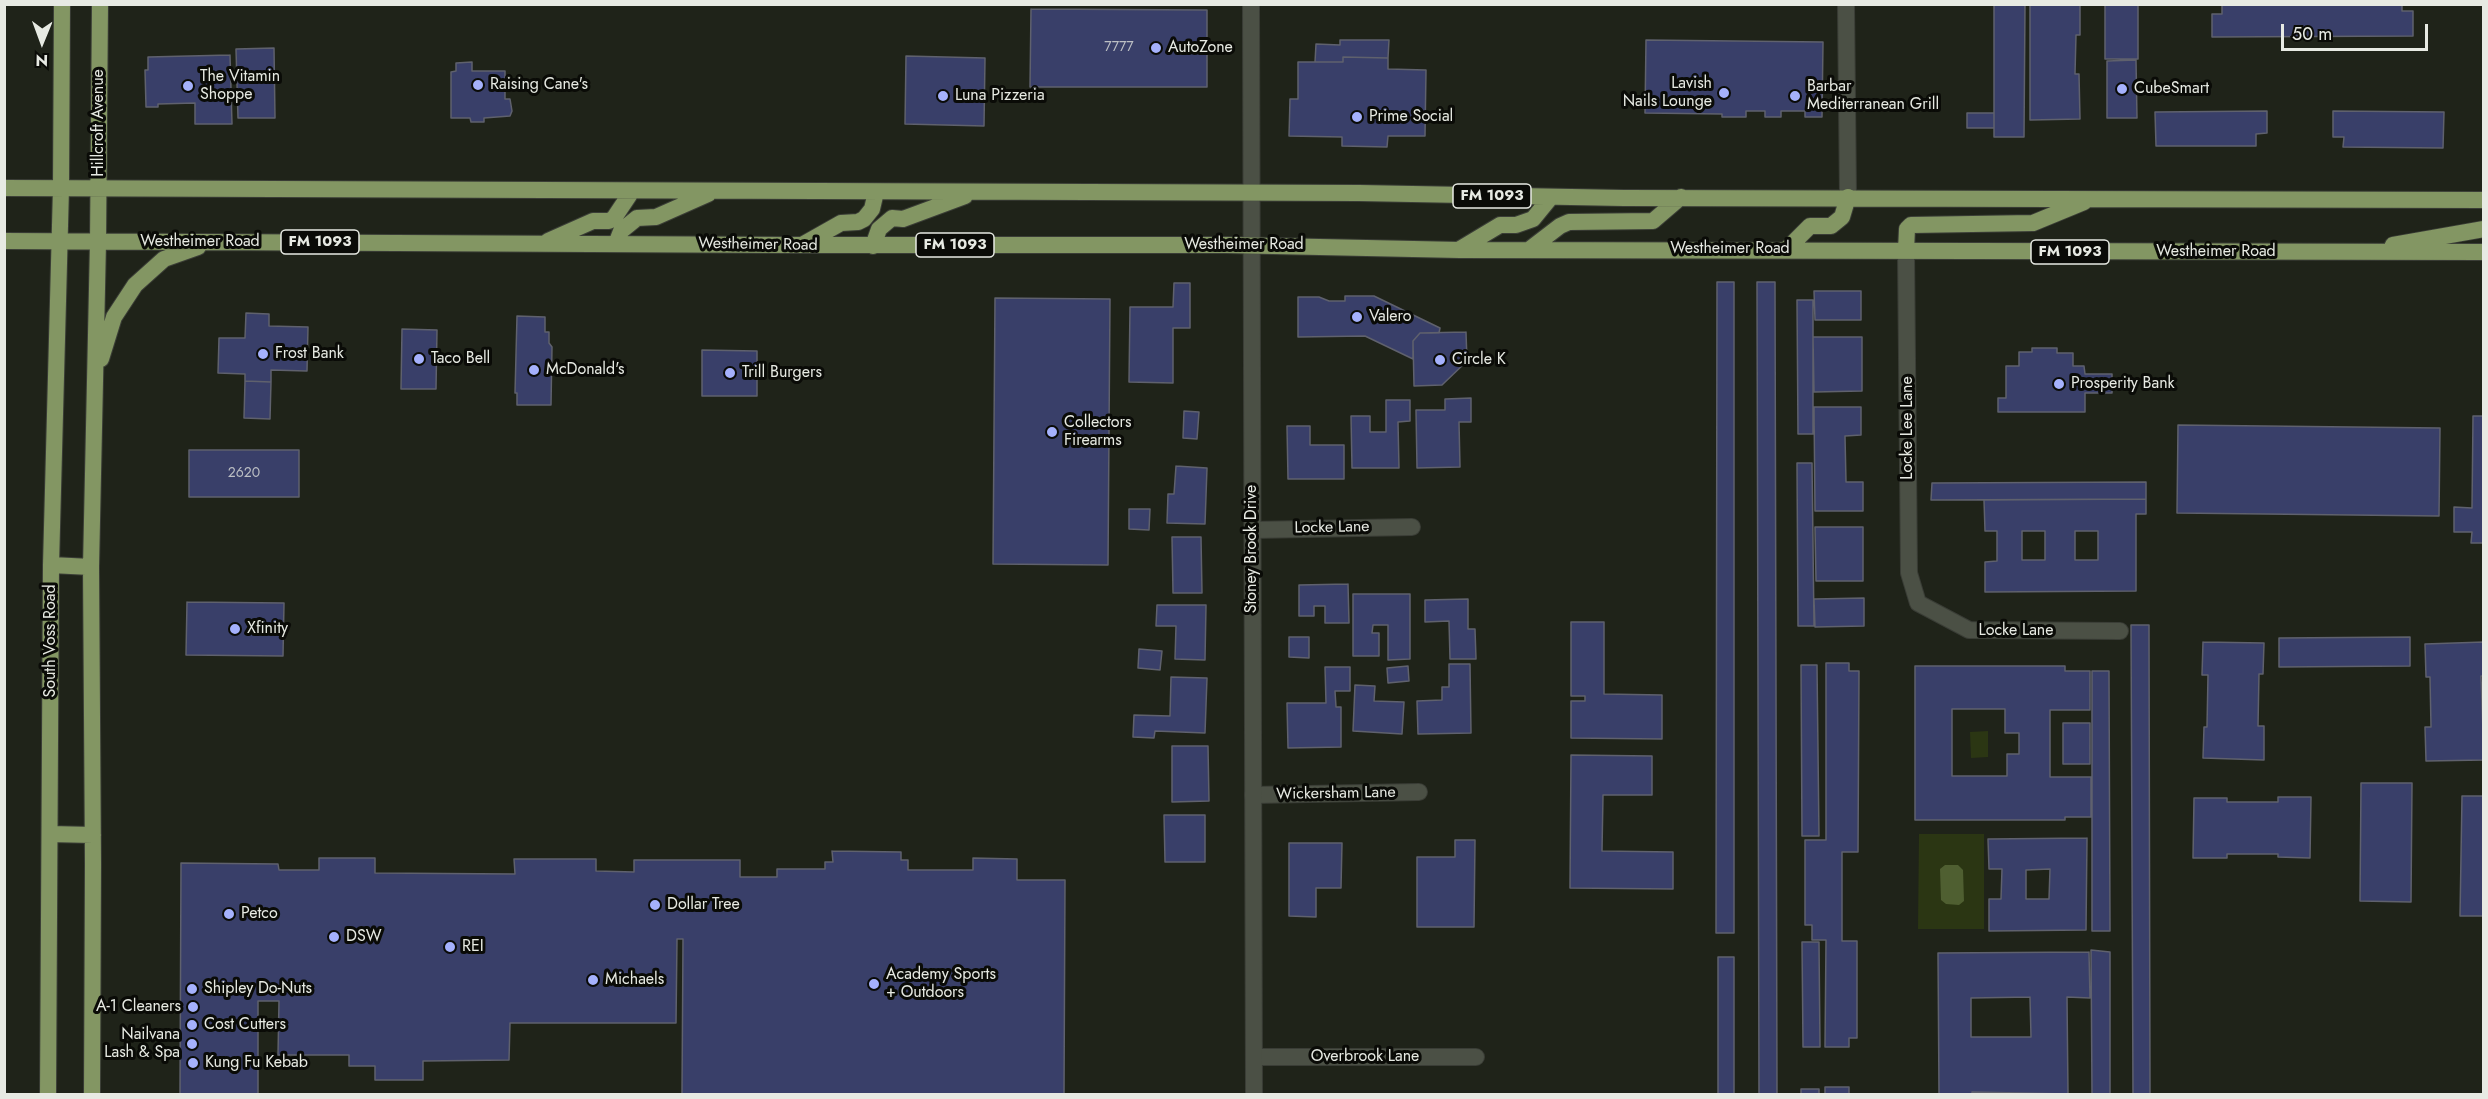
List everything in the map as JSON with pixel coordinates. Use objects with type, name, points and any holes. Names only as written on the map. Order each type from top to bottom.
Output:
[{"type":"main road","points":[[61,188],[62,4]]},
{"type":"main road","name":"Hillcroft Avenue","points":[[98,242],[100,4]]},
{"type":"main road","name":"FM 1093","points":[[4,188],[1359,193],[1681,198],[2484,200]]},
{"type":"main road","name":"South Voss Road","points":[[48,1095],[51,565],[61,188]]},
{"type":"main road","points":[[542,244],[593,221],[609,221],[614,218],[632,191]]},
{"type":"main road","points":[[616,244],[621,231],[637,218],[656,217],[714,191]]},
{"type":"main road","points":[[802,245],[841,223],[858,222],[864,219],[872,209],[876,192]]},
{"type":"main road","points":[[873,246],[879,229],[892,218],[903,219],[974,193]]},
{"type":"main road","points":[[1460,250],[1500,225],[1516,225],[1533,219],[1551,197]]},
{"type":"main road","points":[[1530,249],[1560,226],[1569,222],[1653,221],[1681,198]]},
{"type":"main road","points":[[1787,249],[1810,226],[1831,226],[1842,217],[1848,198]]},
{"type":"main road","points":[[1906,251],[1907,229],[1911,225],[2033,223],[2090,199]]},
{"type":"main road","points":[[2354,252],[2484,229]]},
{"type":"main road","name":"Westheimer Road","points":[[4,242],[873,246],[1251,245],[1460,250],[2484,252]]},
{"type":"main road","points":[[92,1095],[91,567],[98,242]]},
{"type":"main road","points":[[95,377],[114,317],[135,285],[164,259],[212,242]]},
{"type":"main road","points":[[51,565],[91,567]]},
{"type":"main road","points":[[50,834],[93,834]]},
{"type":"street","name":"Stoney Brook Drive","points":[[1251,4],[1254,1095]]},
{"type":"street","points":[[1846,4],[1848,198]]},
{"type":"street","name":"Locke Lee Lane","points":[[1906,251],[1909,573],[1918,603]]},
{"type":"street","name":"Locke Lane","points":[[1252,530],[1412,527]]},
{"type":"street","name":"Locke Lane","points":[[1918,603],[1969,630],[2120,632]]},
{"type":"street","name":"Wickersham Lane","points":[[1253,795],[1419,792]]},
{"type":"street","name":"Overbrook Lane","points":[[1254,1057],[1476,1057]]},
{"type":"shaded area","points":[[1988,731],[1988,757],[1971,758],[1970,732]]},
{"type":"shaded area","points":[[1919,834],[1984,834],[1984,929],[1918,929]]},
{"type":"shaded area","points":[[1945,865],[1958,865],[1963,870],[1964,901],[1959,905],[1946,904],[1941,900],[1940,869]]},
{"type":"building","points":[[1994,4],[2025,4],[2024,137],[1994,137]]},
{"type":"building","points":[[2030,4],[2080,4],[2080,35],[2076,35],[2075,74],[2079,74],[2080,119],[2030,120]]},
{"type":"building","points":[[2105,4],[2138,4],[2138,59],[2105,59]]},
{"type":"building","points":[[2222,4],[2402,4],[2402,11],[2413,11],[2413,36],[2212,37],[2212,14],[2222,14]]},
{"type":"building","points":[[1031,9],[1207,10],[1207,87],[1030,87]]},
{"type":"building","points":[[1340,40],[1389,40],[1388,58],[1343,57],[1343,62],[1315,62],[1316,44],[1340,45]]},
{"type":"building","points":[[1646,40],[1823,42],[1822,117],[1805,117],[1805,111],[1781,111],[1781,117],[1765,117],[1765,111],[1746,111],[1746,117],[1722,117],[1722,114],[1645,113]]},
{"type":"building","points":[[274,48],[275,118],[238,118],[236,49]]},
{"type":"building","name":"The Vitamin Shoppe","points":[[230,55],[232,124],[195,124],[195,103],[158,104],[158,107],[146,107],[145,70],[148,70],[148,57]]},
{"type":"building","points":[[906,56],[985,58],[984,126],[905,124]]},
{"type":"building","name":"Prime Social","points":[[1343,57],[1388,58],[1388,69],[1426,70],[1425,136],[1388,136],[1387,147],[1342,146],[1342,137],[1289,136],[1290,99],[1298,99],[1298,62],[1343,62]]},
{"type":"building","name":"CubeSmart","points":[[2136,60],[2137,118],[2107,118],[2107,61]]},
{"type":"building","name":"Raising Cane's","points":[[472,62],[472,71],[505,71],[505,99],[510,99],[512,111],[510,116],[484,118],[484,122],[471,122],[470,118],[451,118],[451,72],[456,71],[456,63]]},
{"type":"building","points":[[2267,111],[2267,133],[2256,134],[2256,146],[2156,146],[2155,112]]},
{"type":"building","points":[[2333,111],[2444,112],[2443,148],[2343,147],[2344,137],[2333,137]]},
{"type":"building","points":[[1967,113],[1994,113],[1994,128],[1967,128]]},
{"type":"building","points":[[1717,282],[1734,282],[1734,933],[1716,933]]},
{"type":"building","points":[[1757,282],[1775,282],[1777,1094],[1759,1094]]},
{"type":"building","points":[[1174,283],[1190,283],[1190,328],[1173,328],[1173,383],[1129,382],[1130,307],[1173,307]]},
{"type":"building","points":[[1814,291],[1861,291],[1861,320],[1815,320]]},
{"type":"building","name":"Valero","points":[[1345,296],[1374,296],[1440,328],[1439,333],[1420,333],[1413,341],[1413,359],[1365,336],[1298,337],[1298,297],[1345,301]]},
{"type":"building","name":"Collectors Firearms","points":[[995,298],[1110,299],[1108,565],[993,564]]},
{"type":"building","points":[[1797,300],[1813,300],[1813,434],[1798,434]]},
{"type":"building","name":"Frost Bank","points":[[246,313],[269,314],[269,326],[308,327],[307,371],[271,370],[271,382],[245,381],[245,374],[218,373],[219,338],[245,338]]},
{"type":"building","name":"McDonald's","points":[[517,316],[545,317],[545,332],[549,332],[549,343],[552,347],[551,405],[517,405],[517,393],[515,393]]},
{"type":"building","name":"Taco Bell","points":[[402,329],[437,330],[436,389],[401,389]]},
{"type":"building","name":"Circle K","points":[[1466,332],[1467,361],[1442,385],[1414,386],[1413,341],[1420,333]]},
{"type":"building","points":[[1813,337],[1862,337],[1862,391],[1814,392]]},
{"type":"building","name":"Prosperity Bank","points":[[2032,348],[2057,348],[2057,353],[2073,353],[2073,366],[2084,366],[2085,374],[2112,374],[2112,393],[2085,393],[2085,412],[1998,412],[1998,398],[2006,398],[2006,366],[2019,366],[2019,352],[2032,352]]},
{"type":"building","name":"Trill Burgers","points":[[702,350],[757,351],[757,396],[702,396]]},
{"type":"building","points":[[245,381],[271,382],[270,419],[244,418]]},
{"type":"building","points":[[1471,398],[1471,422],[1459,422],[1460,467],[1417,468],[1416,410],[1445,410],[1445,399]]},
{"type":"building","points":[[1386,400],[1410,400],[1410,421],[1398,422],[1399,468],[1352,468],[1351,416],[1370,416],[1370,432],[1386,432]]},
{"type":"building","points":[[1814,407],[1861,407],[1861,435],[1845,436],[1846,482],[1863,482],[1863,511],[1815,511]]},
{"type":"building","points":[[1184,411],[1199,412],[1197,439],[1183,438]]},
{"type":"building","points":[[2473,416],[2484,416],[2484,543],[2471,543],[2472,532],[2454,532],[2454,507],[2472,508]]},
{"type":"building","points":[[2178,425],[2440,428],[2439,516],[2177,513]]},
{"type":"building","points":[[1287,426],[1310,426],[1310,445],[1344,445],[1344,479],[1288,479]]},
{"type":"building","points":[[189,450],[299,450],[299,497],[189,497]]},
{"type":"building","points":[[1797,463],[1812,463],[1814,626],[1798,626]]},
{"type":"building","points":[[1176,466],[1207,468],[1205,524],[1167,523],[1168,494],[1174,494]]},
{"type":"building","points":[[2146,482],[2146,499],[1931,500],[1932,483]]},
{"type":"building","points":[[2146,499],[2146,514],[2136,514],[2136,591],[1985,592],[1985,562],[1997,561],[1997,531],[1985,531],[1984,500]],"holes":[[[2022,531],[2045,531],[2045,560],[2022,560]],[[2075,531],[2098,531],[2098,560],[2075,560]]]},
{"type":"building","points":[[1129,509],[1150,509],[1149,530],[1129,529]]},
{"type":"building","points":[[1815,527],[1863,527],[1863,581],[1816,581]]},
{"type":"building","points":[[1172,537],[1201,537],[1202,593],[1173,593]]},
{"type":"building","points":[[1348,584],[1349,623],[1325,623],[1325,606],[1314,606],[1314,616],[1299,616],[1299,585]]},
{"type":"building","points":[[1353,594],[1410,594],[1410,659],[1388,660],[1388,625],[1373,625],[1372,633],[1379,633],[1379,656],[1353,656]]},
{"type":"building","points":[[1864,598],[1864,626],[1815,627],[1814,599]]},
{"type":"building","points":[[1468,599],[1468,629],[1475,629],[1476,659],[1450,659],[1449,621],[1425,622],[1425,600]]},
{"type":"building","name":"Xfinity","points":[[187,602],[284,603],[283,656],[186,655]]},
{"type":"building","points":[[1157,605],[1206,605],[1205,660],[1175,659],[1176,626],[1156,626]]},
{"type":"building","points":[[1571,622],[1604,622],[1604,694],[1662,695],[1662,739],[1571,738],[1571,701],[1585,701],[1585,696],[1571,696]]},
{"type":"building","points":[[2131,625],[2149,625],[2150,1094],[2133,1094]]},
{"type":"building","points":[[1289,637],[1309,637],[1309,658],[1289,657]]},
{"type":"building","points":[[2410,637],[2410,666],[2279,667],[2279,638]]},
{"type":"building","points":[[2203,642],[2264,643],[2263,674],[2259,674],[2258,726],[2264,726],[2264,760],[2203,758],[2204,727],[2207,727],[2208,675],[2202,675]]},
{"type":"building","points":[[2484,642],[2484,676],[2481,676],[2484,760],[2426,761],[2425,727],[2431,727],[2430,677],[2426,677],[2425,644]]},
{"type":"building","points":[[1139,649],[1162,651],[1160,670],[1138,668]]},
{"type":"building","points":[[1826,663],[1849,663],[1849,671],[1859,671],[1858,852],[1842,852],[1842,941],[1857,941],[1857,1038],[1849,1038],[1849,1047],[1825,1047],[1826,940],[1812,940],[1812,925],[1805,925],[1805,840],[1826,840]]},
{"type":"building","points":[[1449,664],[1470,664],[1471,733],[1418,734],[1417,701],[1442,700],[1442,687],[1449,687]]},
{"type":"building","points":[[1801,665],[1817,665],[1819,836],[1802,836]]},
{"type":"building","points":[[1408,666],[1409,681],[1388,683],[1387,668]]},
{"type":"building","points":[[1915,666],[2065,666],[2065,671],[2090,671],[2090,710],[2050,710],[2050,777],[2091,777],[2091,817],[2065,817],[2065,820],[1915,820]],"holes":[[[1952,709],[2005,709],[2005,733],[2019,733],[2019,754],[2007,754],[2007,776],[1952,776]]]},
{"type":"building","points":[[1325,667],[1350,667],[1350,691],[1335,691],[1336,707],[1341,707],[1341,747],[1288,748],[1287,703],[1326,703]]},
{"type":"building","points":[[2092,671],[2109,671],[2110,931],[2092,931]]},
{"type":"building","points":[[1171,677],[1207,678],[1205,733],[1155,731],[1154,738],[1133,737],[1134,715],[1170,716]]},
{"type":"building","points":[[1355,685],[1375,686],[1374,701],[1404,702],[1402,734],[1353,731]]},
{"type":"building","points":[[2063,723],[2090,723],[2090,764],[2063,764]]},
{"type":"building","points":[[1172,746],[1208,746],[1209,801],[1172,802]]},
{"type":"building","points":[[1571,755],[1652,756],[1652,795],[1603,795],[1602,851],[1673,852],[1673,889],[1570,888]]},
{"type":"building","points":[[2361,783],[2412,783],[2411,902],[2360,901]]},
{"type":"building","points":[[2462,796],[2484,796],[2484,916],[2460,916]]},
{"type":"building","points":[[2278,797],[2311,797],[2310,858],[2278,857],[2278,854],[2227,854],[2227,858],[2193,858],[2194,798],[2227,798],[2227,802],[2278,802]]},
{"type":"building","points":[[1164,815],[1205,815],[1205,862],[1165,862]]},
{"type":"building","points":[[2087,838],[2086,930],[1989,931],[1989,899],[2001,899],[2002,869],[1989,869],[1988,839]],"holes":[[[2050,869],[2049,899],[2026,899],[2026,870]]]},
{"type":"building","points":[[1455,840],[1475,840],[1474,927],[1417,927],[1417,857],[1455,857]]},
{"type":"building","points":[[1289,843],[1342,843],[1341,888],[1316,888],[1316,917],[1289,916]]},
{"type":"building","points":[[832,851],[901,852],[901,860],[908,860],[908,870],[973,870],[973,858],[1017,859],[1017,880],[1065,880],[1064,1094],[682,1094],[683,939],[677,939],[676,1023],[510,1023],[509,1060],[423,1061],[423,1080],[375,1080],[375,1066],[349,1066],[349,1055],[278,1055],[279,1001],[258,1001],[258,1094],[180,1094],[181,863],[278,864],[279,870],[319,870],[319,858],[375,858],[375,873],[515,874],[514,859],[596,859],[596,871],[634,872],[634,860],[740,860],[740,877],[777,877],[777,869],[825,869],[825,862],[833,862]]},
{"type":"building","points":[[1802,942],[1819,942],[1820,1047],[1803,1047]]},
{"type":"building","points":[[2091,950],[2110,952],[2110,1094],[2092,1094]]},
{"type":"building","points":[[2089,952],[2090,998],[2067,997],[2068,1094],[1972,1092],[1972,1094],[1939,1094],[1938,953]],"holes":[[[2030,997],[2031,1037],[1971,1037],[1971,998]]]},
{"type":"building","points":[[1718,957],[1734,957],[1734,1094],[1718,1094]]},
{"type":"building","points":[[1825,1087],[1849,1087],[1849,1094],[1825,1094]]},
{"type":"building","points":[[1801,1089],[1819,1089],[1819,1094],[1801,1094]]},
{"type":"place","name":"AutoZone","points":[[1156,48]]},
{"type":"place","name":"Raising Cane's","points":[[478,85]]},
{"type":"place","name":"The Vitamin Shoppe","points":[[188,86]]},
{"type":"place","name":"CubeSmart","points":[[2122,89]]},
{"type":"place","name":"Lavish Nails Lounge","points":[[1724,93]]},
{"type":"place","name":"Luna Pizzeria","points":[[943,96]]},
{"type":"place","name":"Barbar Mediterranean Grill","points":[[1795,96]]},
{"type":"place","name":"Prime Social","points":[[1357,117]]},
{"type":"place","name":"Valero","points":[[1357,317]]},
{"type":"place","name":"Frost Bank","points":[[263,354]]},
{"type":"place","name":"Taco Bell","points":[[419,359]]},
{"type":"place","name":"Circle K","points":[[1440,360]]},
{"type":"place","name":"McDonald's","points":[[534,370]]},
{"type":"place","name":"Trill Burgers","points":[[730,373]]},
{"type":"place","name":"Prosperity Bank","points":[[2059,384]]},
{"type":"place","name":"Collectors Firearms","points":[[1052,432]]},
{"type":"place","name":"Xfinity","points":[[235,629]]},
{"type":"place","name":"Dollar Tree","points":[[655,905]]},
{"type":"place","name":"Petco","points":[[229,914]]},
{"type":"place","name":"DSW","points":[[334,937]]},
{"type":"place","name":"REI","points":[[450,947]]},
{"type":"place","name":"Michaels","points":[[593,980]]},
{"type":"place","name":"Academy Sports + Outdoors","points":[[874,984]]},
{"type":"place","name":"Shipley Do-Nuts","points":[[192,989]]},
{"type":"place","name":"A-1 Cleaners","points":[[193,1007]]},
{"type":"place","name":"Cost Cutters","points":[[192,1025]]},
{"type":"place","name":"Nailvana Lash & Spa","points":[[192,1044]]},
{"type":"place","name":"Kung Fu Kebab","points":[[193,1063]]}]
